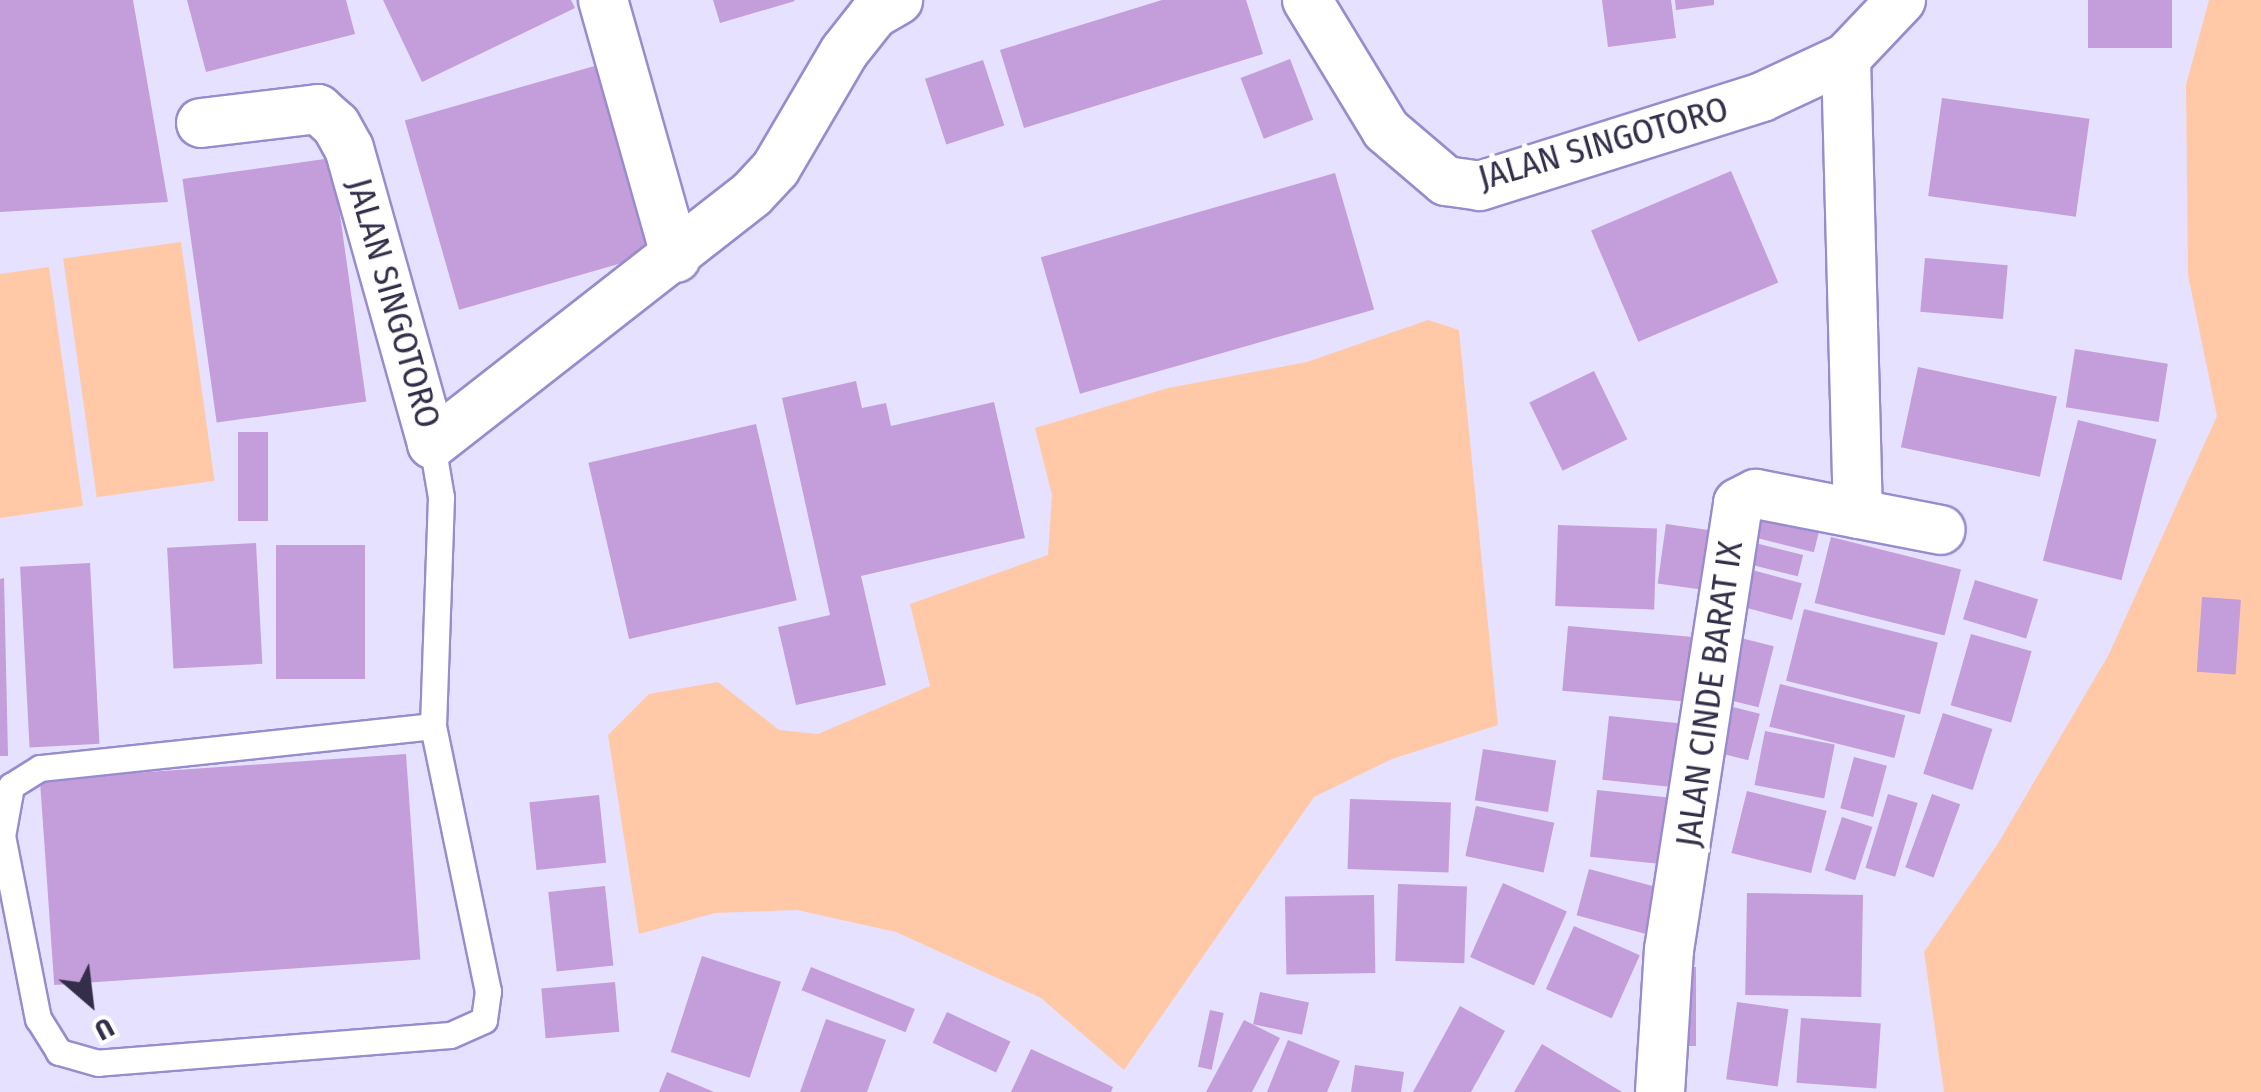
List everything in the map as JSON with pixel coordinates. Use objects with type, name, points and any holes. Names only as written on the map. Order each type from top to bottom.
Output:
[{"type":"street","points":[[603,0],[676,258]]},
{"type":"street","name":"JALAN SINGOTORO","points":[[201,124],[318,110],[336,125],[350,148],[432,444],[676,258],[776,168],[844,52],[874,14],[898,0]]},
{"type":"street","name":"JALAN SINGOTORO","points":[[1307,0],[1406,150],[1446,181],[1480,186],[1762,97],[1846,58],[1899,1]]},
{"type":"street","points":[[1846,58],[1858,514]]},
{"type":"street","name":"JALAN CINDE BARAT IX","points":[[1660,1092],[1669,950],[1738,503],[1756,494],[1941,530]]},
{"type":"lane","points":[[432,444],[441,497],[433,726],[488,992],[484,1020],[450,1036],[137,1060],[98,1062],[60,1052],[38,1019],[2,836],[11,786],[40,768],[433,726]]},
{"type":"shaded area","points":[[2209,0],[2261,0],[2261,1092],[1944,1092],[1924,952],[1997,845],[2109,654],[2217,416],[2188,275],[2186,85]]},
{"type":"shaded area","points":[[181,242],[215,481],[97,497],[63,259]]},
{"type":"shaded area","points":[[49,267],[83,506],[0,518],[0,274]]},
{"type":"shaded area","points":[[1428,320],[1459,330],[1498,725],[1392,759],[1314,797],[1124,1070],[1041,998],[896,932],[797,910],[715,913],[639,934],[608,735],[649,694],[718,682],[779,730],[818,734],[930,686],[910,604],[1048,555],[1052,495],[1035,428],[1168,388],[1307,362]]},
{"type":"building","points":[[0,0],[133,0],[168,202],[0,212]]},
{"type":"building","points":[[187,0],[346,0],[355,34],[206,72]]},
{"type":"building","points":[[383,0],[571,0],[575,8],[422,82]]},
{"type":"building","points":[[713,0],[794,0],[795,1],[720,23]]},
{"type":"building","points":[[1162,0],[1246,0],[1263,54],[1024,128],[1000,50]]},
{"type":"building","points":[[1602,0],[1671,0],[1676,38],[1608,47]]},
{"type":"building","points":[[1675,0],[1714,0],[1714,5],[1676,10]]},
{"type":"building","points":[[2088,0],[2172,0],[2172,48],[2088,48]]},
{"type":"building","points":[[1290,59],[1313,120],[1264,139],[1241,78]]},
{"type":"building","points":[[983,60],[1004,126],[946,144],[925,79]]},
{"type":"building","points":[[598,65],[652,254],[459,310],[405,120]]},
{"type":"building","points":[[1942,98],[2090,119],[2076,217],[1928,196]]},
{"type":"building","points":[[332,158],[366,402],[217,423],[182,179]]},
{"type":"building","points":[[1731,171],[1778,282],[1638,342],[1591,230]]},
{"type":"building","points":[[1335,173],[1374,309],[1080,394],[1041,257]]},
{"type":"building","points":[[1925,258],[2008,265],[2003,319],[1920,312]]},
{"type":"building","points":[[2075,349],[2168,364],[2159,422],[2066,407]]},
{"type":"building","points":[[1918,367],[2057,397],[2040,477],[1901,447]]},
{"type":"building","points":[[1594,371],[1627,439],[1563,471],[1529,403]]},
{"type":"building","points":[[856,381],[862,408],[886,403],[891,426],[994,402],[1025,538],[861,576],[886,685],[796,705],[778,627],[830,615],[782,398]]},
{"type":"building","points":[[2078,420],[2157,440],[2122,580],[2043,561]]},
{"type":"building","points":[[756,424],[797,600],[629,639],[588,463]]},
{"type":"building","points":[[238,432],[268,432],[268,521],[238,521]]},
{"type":"building","points":[[1744,510],[1820,529],[1814,552],[1738,533]]},
{"type":"building","points":[[1666,524],[1722,532],[1714,591],[1658,583]]},
{"type":"building","points":[[1558,525],[1657,528],[1654,609],[1555,606]]},
{"type":"building","points":[[1831,537],[1961,569],[1945,635],[1815,603]]},
{"type":"building","points":[[1743,540],[1803,555],[1798,576],[1738,561]]},
{"type":"building","points":[[256,543],[262,664],[173,668],[167,548]]},
{"type":"building","points":[[276,545],[365,545],[365,679],[276,679]]},
{"type":"building","points":[[90,563],[99,744],[30,747],[20,567]]},
{"type":"building","points":[[1741,567],[1802,583],[1792,620],[1731,604]]},
{"type":"building","points":[[4,578],[8,756],[0,756],[0,579]]},
{"type":"building","points":[[1975,580],[2038,599],[2026,639],[1963,619]]},
{"type":"building","points":[[2202,597],[2241,600],[2236,675],[2197,672]]},
{"type":"building","points":[[1804,609],[1938,642],[1920,714],[1786,681]]},
{"type":"building","points":[[1568,626],[1710,638],[1705,703],[1562,691]]},
{"type":"building","points":[[1971,634],[2032,651],[2011,722],[1951,705]]},
{"type":"building","points":[[1733,636],[1774,646],[1759,707],[1718,697]]},
{"type":"building","points":[[1780,684],[1905,715],[1895,758],[1769,727]]},
{"type":"building","points":[[1721,704],[1760,714],[1748,760],[1709,751]]},
{"type":"building","points":[[1943,713],[1992,729],[1973,790],[1923,774]]},
{"type":"building","points":[[1609,716],[1696,725],[1689,789],[1602,780]]},
{"type":"building","points":[[1765,731],[1835,745],[1824,799],[1755,785]]},
{"type":"building","points":[[1483,749],[1556,761],[1548,812],[1475,800]]},
{"type":"building","points":[[406,754],[420,959],[54,985],[40,780]]},
{"type":"building","points":[[1854,757],[1887,766],[1873,817],[1840,808]]},
{"type":"building","points":[[1597,790],[1683,799],[1676,866],[1590,857]]},
{"type":"building","points":[[1747,791],[1827,811],[1811,873],[1732,853]]},
{"type":"building","points":[[1888,794],[1918,803],[1895,877],[1865,868]]},
{"type":"building","points":[[1932,794],[1960,804],[1934,878],[1905,867]]},
{"type":"building","points":[[599,795],[606,863],[536,870],[529,802]]},
{"type":"building","points":[[1350,799],[1451,803],[1448,872],[1348,869]]},
{"type":"building","points":[[1476,806],[1554,823],[1544,873],[1465,856]]},
{"type":"building","points":[[1842,817],[1872,827],[1855,880],[1825,870]]},
{"type":"building","points":[[1589,869],[1676,892],[1664,939],[1577,915]]},
{"type":"building","points":[[1503,883],[1567,911],[1534,985],[1470,957]]},
{"type":"building","points":[[1398,884],[1467,886],[1464,963],[1395,961]]},
{"type":"building","points":[[605,886],[613,966],[557,972],[548,892]]},
{"type":"building","points":[[1747,893],[1863,895],[1861,997],[1745,995]]},
{"type":"building","points":[[1374,895],[1375,973],[1286,975],[1285,897]]},
{"type":"building","points":[[1574,926],[1640,955],[1612,1018],[1546,989]]},
{"type":"building","points":[[702,956],[781,982],[750,1078],[671,1052]]},
{"type":"building","points":[[811,967],[915,1009],[905,1032],[802,990]]},
{"type":"building","points":[[1675,967],[1696,967],[1696,1046],[1675,1046]]},
{"type":"building","points":[[615,982],[619,1032],[546,1038],[541,988]]},
{"type":"building","points":[[1260,992],[1309,1002],[1302,1035],[1253,1024]]},
{"type":"building","points":[[1737,1002],[1788,1009],[1778,1086],[1726,1079]]},
{"type":"building","points":[[1460,1006],[1505,1031],[1471,1092],[1413,1092]]},
{"type":"building","points":[[1210,1010],[1224,1013],[1212,1070],[1198,1067]]},
{"type":"building","points":[[947,1012],[1010,1042],[996,1072],[933,1043]]},
{"type":"building","points":[[1801,1018],[1881,1024],[1876,1088],[1796,1083]]},
{"type":"building","points":[[826,1019],[886,1040],[867,1092],[800,1092]]},
{"type":"building","points":[[1244,1020],[1280,1038],[1252,1092],[1206,1092]]},
{"type":"building","points":[[1288,1040],[1340,1061],[1327,1092],[1267,1092]]},
{"type":"building","points":[[1542,1044],[1622,1092],[1514,1092]]},
{"type":"building","points":[[1031,1049],[1113,1087],[1111,1092],[1011,1092]]},
{"type":"building","points":[[1355,1065],[1404,1072],[1401,1092],[1351,1092]]},
{"type":"building","points":[[667,1072],[714,1092],[659,1092]]}]
